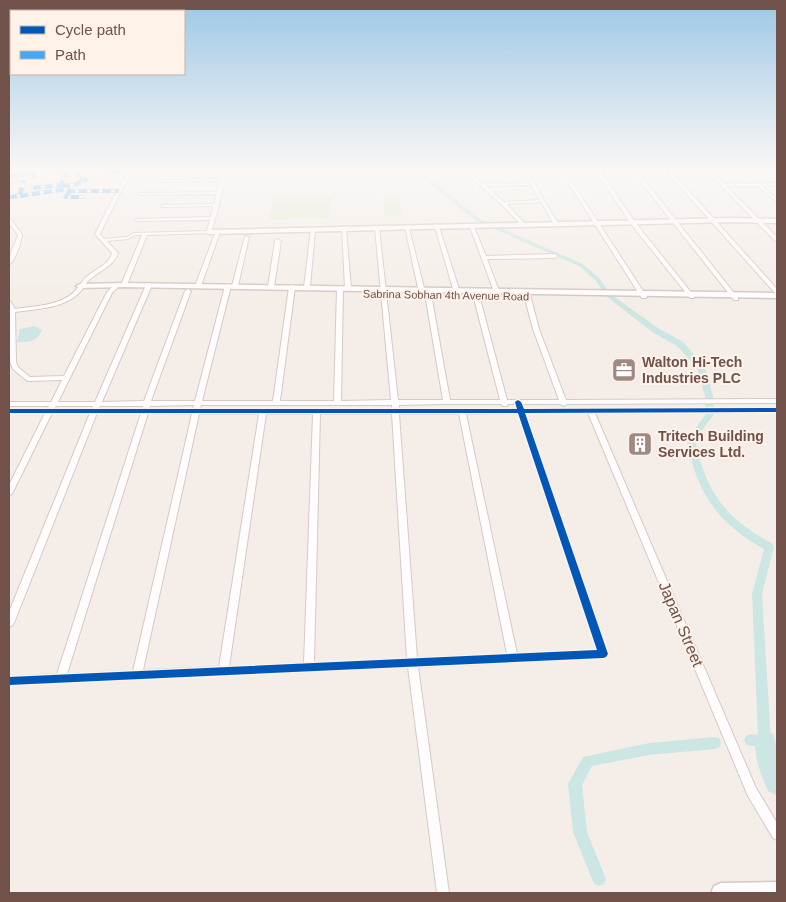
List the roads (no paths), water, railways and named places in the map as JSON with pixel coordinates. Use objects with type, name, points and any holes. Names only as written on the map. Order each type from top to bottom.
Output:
[{"type":"street","points":[[11,312],[52,304],[66,299],[76,293],[80,286],[108,263],[115,252],[97,234],[108,213]]},
{"type":"street","points":[[209,232],[215,213]]},
{"type":"street","points":[[513,213],[524,225]]},
{"type":"street","points":[[550,213],[557,224]]},
{"type":"street","points":[[590,213],[642,295]]},
{"type":"street","points":[[626,213],[690,295]]},
{"type":"street","points":[[668,213],[734,296]]},
{"type":"street","points":[[707,213],[777,294]]},
{"type":"street","points":[[751,213],[777,240]]},
{"type":"street","points":[[136,220],[213,218]]},
{"type":"street","points":[[9,220],[20,235],[17,247],[9,263]]},
{"type":"street","points":[[105,240],[145,234],[209,232],[777,220]]},
{"type":"street","points":[[437,227],[456,289]]},
{"type":"street","points":[[476,227],[484,258],[497,293]]},
{"type":"street","points":[[377,228],[385,291],[395,408],[412,662],[443,893]]},
{"type":"street","points":[[407,228],[425,291],[447,402]]},
{"type":"street","points":[[336,403],[344,229]]},
{"type":"street","points":[[307,287],[313,230]]},
{"type":"street","points":[[198,286],[218,232]]},
{"type":"street","points":[[9,492],[48,411],[67,378],[110,292],[120,286],[145,234]]},
{"type":"street","points":[[137,675],[198,408],[230,288],[247,237]]},
{"type":"street","points":[[271,287],[278,241]]},
{"type":"street","points":[[484,258],[555,256]]},
{"type":"street","name":"Sabrina Sobhan 4th Avenue Road","points":[[80,286],[120,286],[121,289],[198,286],[292,290],[342,289]]},
{"type":"street","name":"Sabrina Sobhan 4th Avenue Road","points":[[147,288],[188,291],[271,287],[292,290],[307,287],[476,293],[734,296],[777,294]]},
{"type":"street","points":[[9,623],[147,288]]},
{"type":"street","name":"Sabrina Sobhan 4th Avenue Road","points":[[425,291],[456,289],[476,293]]},
{"type":"street","points":[[276,403],[292,290]]},
{"type":"street","points":[[61,678],[146,408],[188,291]]},
{"type":"street","points":[[476,293],[506,412]]},
{"type":"street","name":"Sabrina Sobhan 4th Avenue Road","points":[[497,293],[527,295],[601,294]]},
{"type":"street","points":[[527,295],[536,329],[566,411]]},
{"type":"street","name":"Sabrina Sobhan 4th Avenue Road","points":[[734,296],[777,300]]},
{"type":"street","points":[[9,303],[12,307],[14,333],[13,362],[15,368],[28,379],[67,378]]},
{"type":"street","points":[[198,408],[276,403],[336,403],[462,412],[506,412],[520,407],[563,402],[777,401]]},
{"type":"street","points":[[9,411],[96,408],[198,408],[263,412],[317,412],[395,408],[447,402],[504,402],[520,407],[566,411],[777,410]]},
{"type":"street","points":[[9,404],[52,404],[96,408]]},
{"type":"street","points":[[9,681],[603,654],[520,407]]},
{"type":"street","name":"Japan Street","points":[[591,411],[752,792],[777,834]]},
{"type":"street","points":[[223,671],[263,412]]},
{"type":"street","points":[[309,667],[317,412]]},
{"type":"street","points":[[462,412],[513,658]]},
{"type":"street","points":[[721,893],[777,891]]},
{"type":"water","points":[[34,326],[42,330],[38,337],[29,342],[17,342],[20,329]]},
{"type":"waterway","points":[[469,213],[478,220],[581,265],[598,280],[607,294],[655,330],[680,344],[701,367],[709,396],[710,414],[691,440],[697,466],[714,502],[722,513],[745,533],[769,547],[757,594],[765,741],[750,740]]},
{"type":"waterway","points":[[765,741],[773,777],[777,784]]},
{"type":"waterway","points":[[599,879],[580,832],[575,784],[588,761],[649,749],[715,743]]},
{"type":"place","name":"Walton Hi-Tech Industries PLC","points":[[624,370]]},
{"type":"place","name":"Tritech Building Services Ltd.","points":[[640,444]]}]
